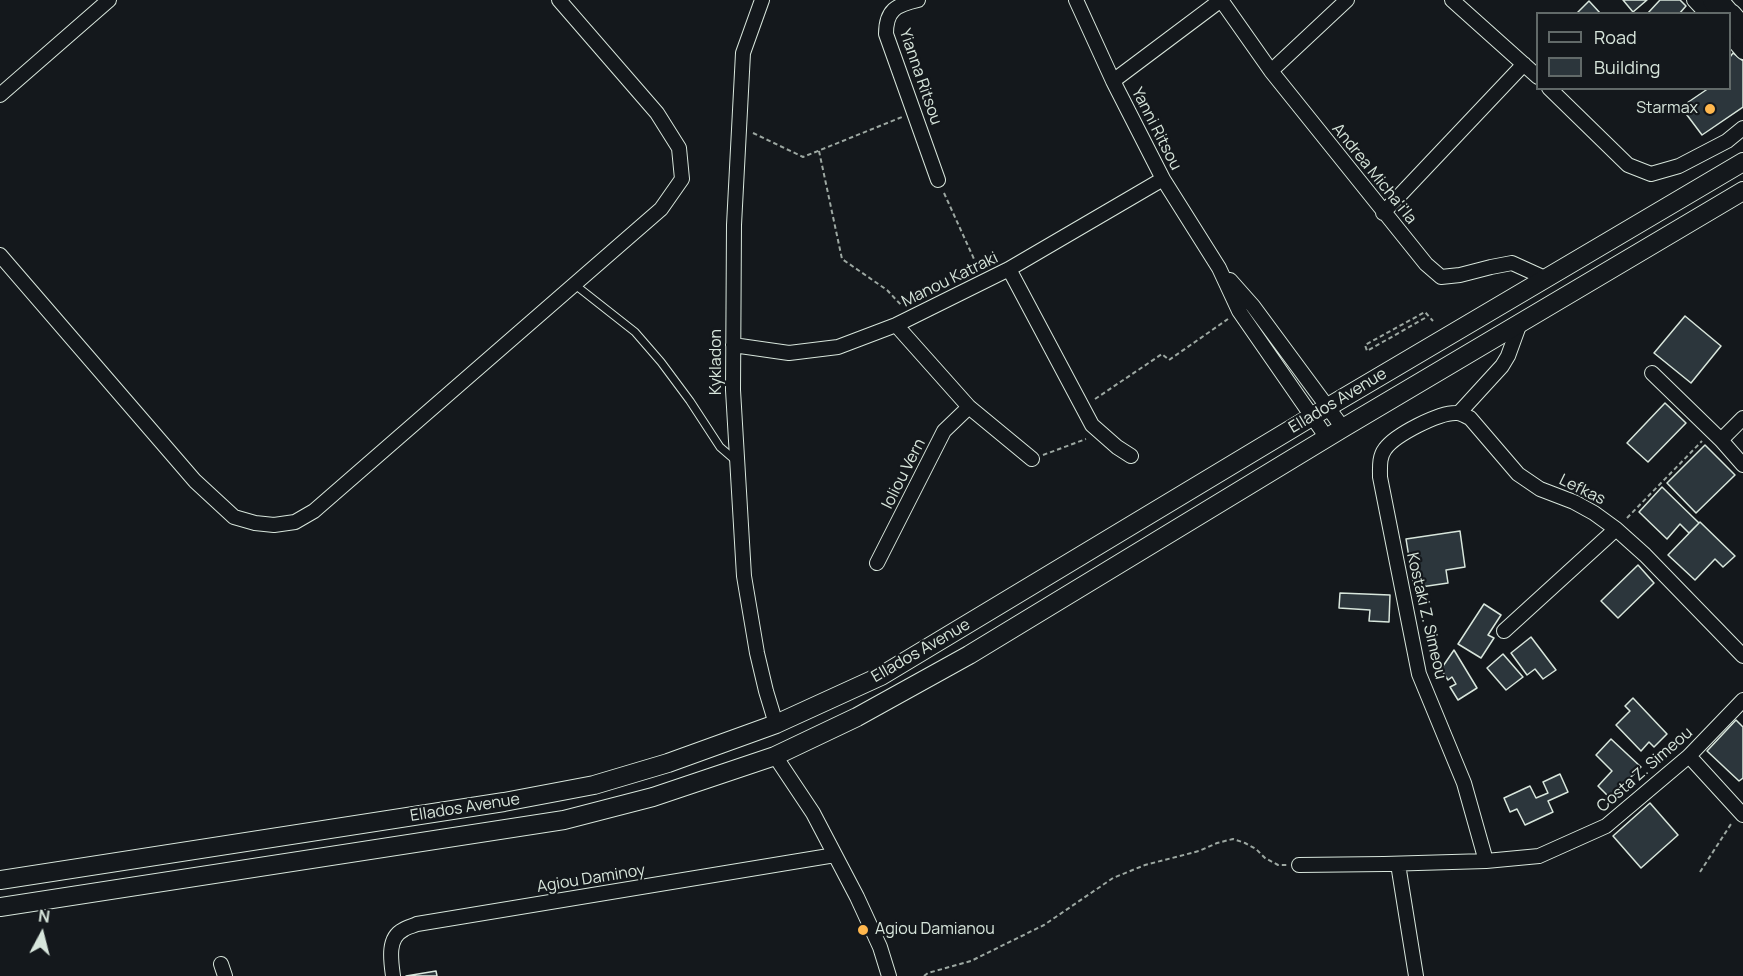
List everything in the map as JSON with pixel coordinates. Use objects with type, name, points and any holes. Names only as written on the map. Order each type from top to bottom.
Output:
[{"type":"highway","points":[[1715,0],[1725,12]]},
{"type":"highway","points":[[1731,18],[1743,31]]},
{"type":"main road","name":"Ellados Avenue","points":[[0,908],[564,820],[653,797],[775,756],[878,706],[969,655],[1086,568],[1311,416],[1743,162]]},
{"type":"main road","name":"Ellados Avenue","points":[[0,880],[504,802],[594,785],[668,763],[776,723],[881,676],[1327,438],[1743,192]]},
{"type":"street","points":[[0,95],[109,0]]},
{"type":"street","points":[[0,255],[195,481],[234,517],[274,525],[296,522],[314,511],[661,209],[682,179],[679,148],[657,113],[559,0]]},
{"type":"street","name":"Kykladon","points":[[762,0],[744,54],[734,225],[733,390],[744,576],[765,691],[776,723]]},
{"type":"street","name":"Yianna Ritsou","points":[[918,0],[894,9],[888,17],[886,34],[938,180]]},
{"type":"street","name":"Yanni Ritsou","points":[[1076,0],[1162,179],[1219,268],[1239,311],[1327,438]]},
{"type":"street","points":[[1113,81],[1221,0]]},
{"type":"street","name":"Andrea Micha'i'la","points":[[1221,0],[1271,71],[1383,213],[1426,264],[1441,277],[1512,263],[1545,278]]},
{"type":"street","points":[[1271,71],[1347,0]]},
{"type":"street","points":[[1452,0],[1536,75]]},
{"type":"street","points":[[1694,0],[1705,12]]},
{"type":"street","points":[[1731,38],[1743,52]]},
{"type":"street","points":[[1383,213],[1524,64]]},
{"type":"street","points":[[1551,90],[1628,165],[1651,174],[1679,166],[1727,141],[1743,128]]},
{"type":"street","name":"Manou Katraki","points":[[733,345],[789,353],[838,347],[896,325],[1009,268],[1162,179]]},
{"type":"street","points":[[1009,268],[1092,425],[1131,456]]},
{"type":"street","name":"Yanni Ritsou","points":[[1219,268],[1253,306],[1343,428]]},
{"type":"street","points":[[1459,412],[1502,366],[1520,323]]},
{"type":"street","points":[[896,325],[969,407],[1032,459]]},
{"type":"street","points":[[1653,374],[1743,465]]},
{"type":"street","name":"Ioliou Vern","points":[[877,563],[944,431],[969,407]]},
{"type":"street","name":"Kostaki Z. Simeou","points":[[1459,412],[1445,414],[1427,421],[1390,443],[1383,451],[1380,477],[1419,674],[1464,783],[1486,861]]},
{"type":"street","name":"Lefkas","points":[[1459,412],[1470,418],[1518,474],[1540,489],[1574,502],[1594,513],[1616,529],[1645,555],[1743,656]]},
{"type":"street","points":[[1716,436],[1743,418]]},
{"type":"street","points":[[1504,631],[1616,529]]},
{"type":"street","name":"Costa Z. Simeou","points":[[1299,865],[1486,861],[1539,856],[1606,826],[1689,756],[1743,700]]},
{"type":"street","points":[[775,756],[813,813],[857,897],[880,947],[889,976]]},
{"type":"street","points":[[1689,756],[1741,813]]},
{"type":"street","name":"Agiou Daminoy","points":[[393,976],[392,947],[396,937],[401,930],[417,924],[835,855]]},
{"type":"street","points":[[1398,864],[1416,976]]},
{"type":"lane","points":[[574,284],[635,332],[684,393],[720,447],[737,461]]},
{"type":"path","points":[[740,126],[803,157],[914,112]]},
{"type":"path","points":[[819,151],[842,259],[887,290],[912,316]]},
{"type":"path","points":[[938,180],[984,281]]},
{"type":"path","points":[[1082,407],[1162,354],[1169,360],[1239,311]]},
{"type":"path","points":[[1425,318],[1367,351],[1365,345],[1425,312],[1433,321]]},
{"type":"path","points":[[1032,459],[1101,433]]},
{"type":"path","points":[[1616,529],[1716,436]]},
{"type":"path","points":[[1700,872],[1741,813]]},
{"type":"path","points":[[924,976],[971,961],[1044,925],[1113,878],[1146,865],[1199,851],[1217,843],[1233,839],[1256,849],[1265,858],[1278,865],[1299,865]]},
{"type":"building","points":[[1623,0],[1647,0],[1633,12]]},
{"type":"building","points":[[1660,0],[1680,0],[1686,6],[1681,12],[1649,12]]},
{"type":"building","points":[[1589,1],[1599,12],[1578,12]]},
{"type":"building","points":[[1733,53],[1743,61],[1743,107],[1702,135],[1681,107],[1706,90],[1731,90],[1731,56]]},
{"type":"building","points":[[1685,316],[1721,346],[1691,383],[1654,353]]},
{"type":"building","points":[[1665,403],[1686,423],[1648,462],[1627,443]]},
{"type":"building","points":[[1705,445],[1735,475],[1696,513],[1667,483]]},
{"type":"building","points":[[1662,487],[1699,523],[1689,533],[1680,524],[1667,539],[1639,512]]},
{"type":"building","points":[[1700,522],[1735,556],[1723,567],[1715,559],[1695,580],[1668,555]]},
{"type":"building","points":[[1460,531],[1465,567],[1446,570],[1448,583],[1414,588],[1406,539]]},
{"type":"building","points":[[1638,565],[1654,583],[1618,618],[1601,601]]},
{"type":"building","points":[[1340,593],[1390,595],[1389,622],[1369,621],[1370,610],[1339,608]]},
{"type":"building","points":[[1484,604],[1501,615],[1488,635],[1494,638],[1481,658],[1458,644]]},
{"type":"building","points":[[1531,637],[1556,670],[1543,679],[1535,669],[1527,675],[1511,653]]},
{"type":"building","points":[[1454,650],[1477,688],[1458,700],[1450,687],[1456,684],[1452,677],[1448,680],[1441,669]]},
{"type":"building","points":[[1503,654],[1523,677],[1506,690],[1487,668]]},
{"type":"building","points":[[1633,698],[1667,734],[1654,747],[1649,742],[1641,751],[1616,725],[1630,711],[1625,706]]},
{"type":"building","points":[[1736,720],[1743,727],[1743,778],[1739,781],[1707,751]]},
{"type":"building","points":[[1611,739],[1641,767],[1610,798],[1598,786],[1612,771],[1596,755]]},
{"type":"building","points":[[1560,774],[1568,792],[1548,801],[1553,812],[1525,825],[1517,809],[1510,812],[1504,798],[1530,786],[1536,798],[1548,793],[1543,782]]},
{"type":"building","points":[[1650,803],[1678,835],[1641,868],[1613,836]]},
{"type":"building","points":[[436,971],[437,976],[406,976]]},
{"type":"place","name":"Starmax","points":[[1710,109]]},
{"type":"place","name":"Agiou Damianou","points":[[863,930]]}]
